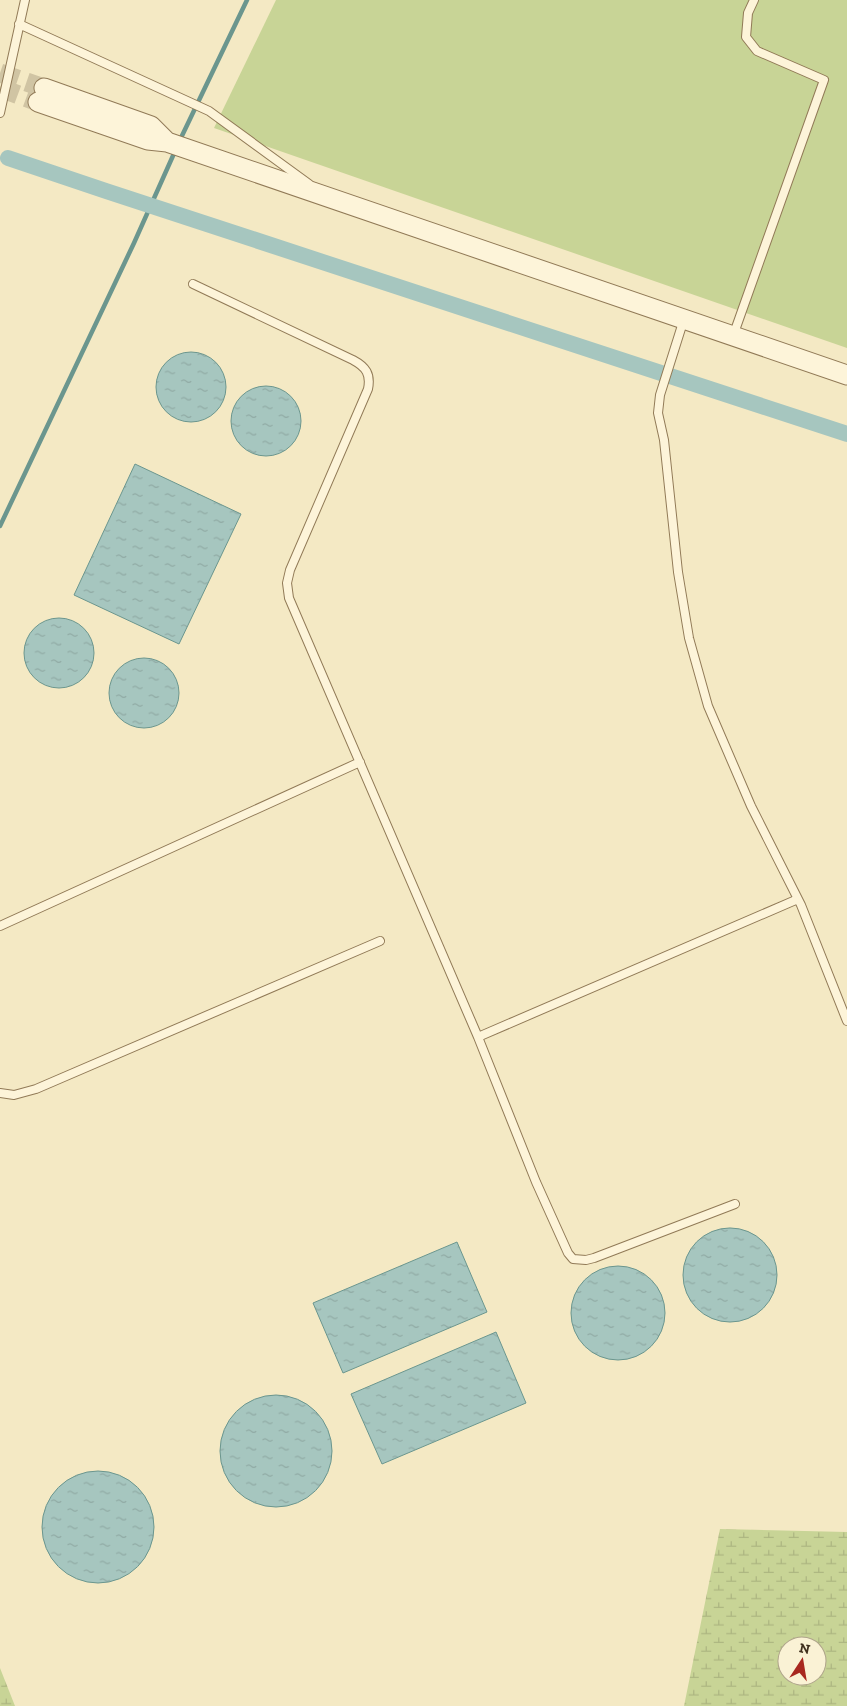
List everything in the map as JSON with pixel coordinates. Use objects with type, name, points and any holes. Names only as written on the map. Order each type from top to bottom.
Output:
[{"type":"street","points":[[41,95],[148,140],[167,142],[847,375]]},
{"type":"lane","points":[[0,112],[25,0]]},
{"type":"lane","points":[[734,336],[824,80],[757,51],[746,37],[746,23],[754,0]]},
{"type":"lane","points":[[19,24],[209,111],[327,197]]},
{"type":"lane","points":[[193,284],[354,360],[367,370],[370,379],[368,389],[290,570],[288,582],[289,598],[478,1037],[536,1182],[568,1253],[573,1258],[586,1260],[594,1258],[736,1204]]},
{"type":"lane","points":[[684,319],[660,395],[658,412],[664,440],[678,572],[689,638],[708,706],[751,806],[798,899],[847,1021]]},
{"type":"lane","points":[[0,926],[360,762]]},
{"type":"lane","points":[[478,1037],[798,899]]},
{"type":"lane","points":[[0,1093],[14,1094],[36,1089],[380,941]]},
{"type":"green space","points":[[276,0],[847,0],[847,348],[214,128]]},
{"type":"green space","points":[[720,1529],[847,1532],[847,1706],[684,1706]]},
{"type":"green space","points":[[0,1668],[15,1706],[0,1706]]},
{"type":"water","points":[[191,352],[204,355],[216,362],[223,374],[226,387],[223,400],[216,412],[204,419],[191,422],[178,419],[166,412],[159,400],[156,387],[159,374],[166,362],[178,355]]},
{"type":"water","points":[[266,386],[279,389],[291,396],[298,408],[301,421],[298,434],[291,446],[279,453],[266,456],[253,453],[241,446],[234,434],[231,421],[234,408],[241,396],[253,389]]},
{"type":"water","points":[[135,464],[241,514],[179,644],[74,595]]},
{"type":"water","points":[[59,618],[72,621],[84,628],[91,640],[94,653],[91,666],[84,678],[72,685],[59,688],[46,685],[34,678],[27,666],[24,653],[27,640],[34,628],[46,621]]},
{"type":"water","points":[[144,658],[157,661],[169,668],[176,680],[179,693],[176,706],[169,718],[157,725],[144,728],[131,725],[119,718],[112,706],[109,693],[112,680],[119,668],[131,661]]},
{"type":"water","points":[[730,1228],[748,1231],[764,1241],[774,1257],[777,1275],[774,1293],[764,1309],[748,1319],[730,1322],[712,1319],[696,1309],[686,1293],[683,1275],[686,1257],[696,1241],[712,1231]]},
{"type":"water","points":[[457,1242],[487,1312],[343,1373],[313,1303]]},
{"type":"water","points":[[618,1266],[636,1269],[652,1279],[662,1295],[665,1313],[662,1331],[652,1347],[636,1357],[618,1360],[600,1357],[584,1347],[574,1331],[571,1313],[574,1295],[584,1279],[600,1269]]},
{"type":"water","points":[[496,1332],[526,1403],[382,1464],[351,1394]]},
{"type":"water","points":[[276,1395],[298,1399],[316,1411],[328,1429],[332,1451],[328,1473],[316,1491],[298,1503],[276,1507],[254,1503],[236,1491],[224,1473],[220,1451],[224,1429],[236,1411],[254,1399]]},
{"type":"water","points":[[98,1471],[120,1475],[138,1487],[150,1505],[154,1527],[150,1549],[138,1567],[120,1579],[98,1583],[76,1579],[58,1567],[46,1549],[42,1527],[46,1505],[58,1487],[76,1475]]},
{"type":"waterway","points":[[179,142],[247,0]]},
{"type":"waterway","points":[[0,526],[134,243],[176,149]]},
{"type":"waterway","points":[[8,158],[847,434]]},
{"type":"tunnel","points":[[0,73],[44,88]]},
{"type":"tunnel","points":[[0,88],[38,102]]}]
